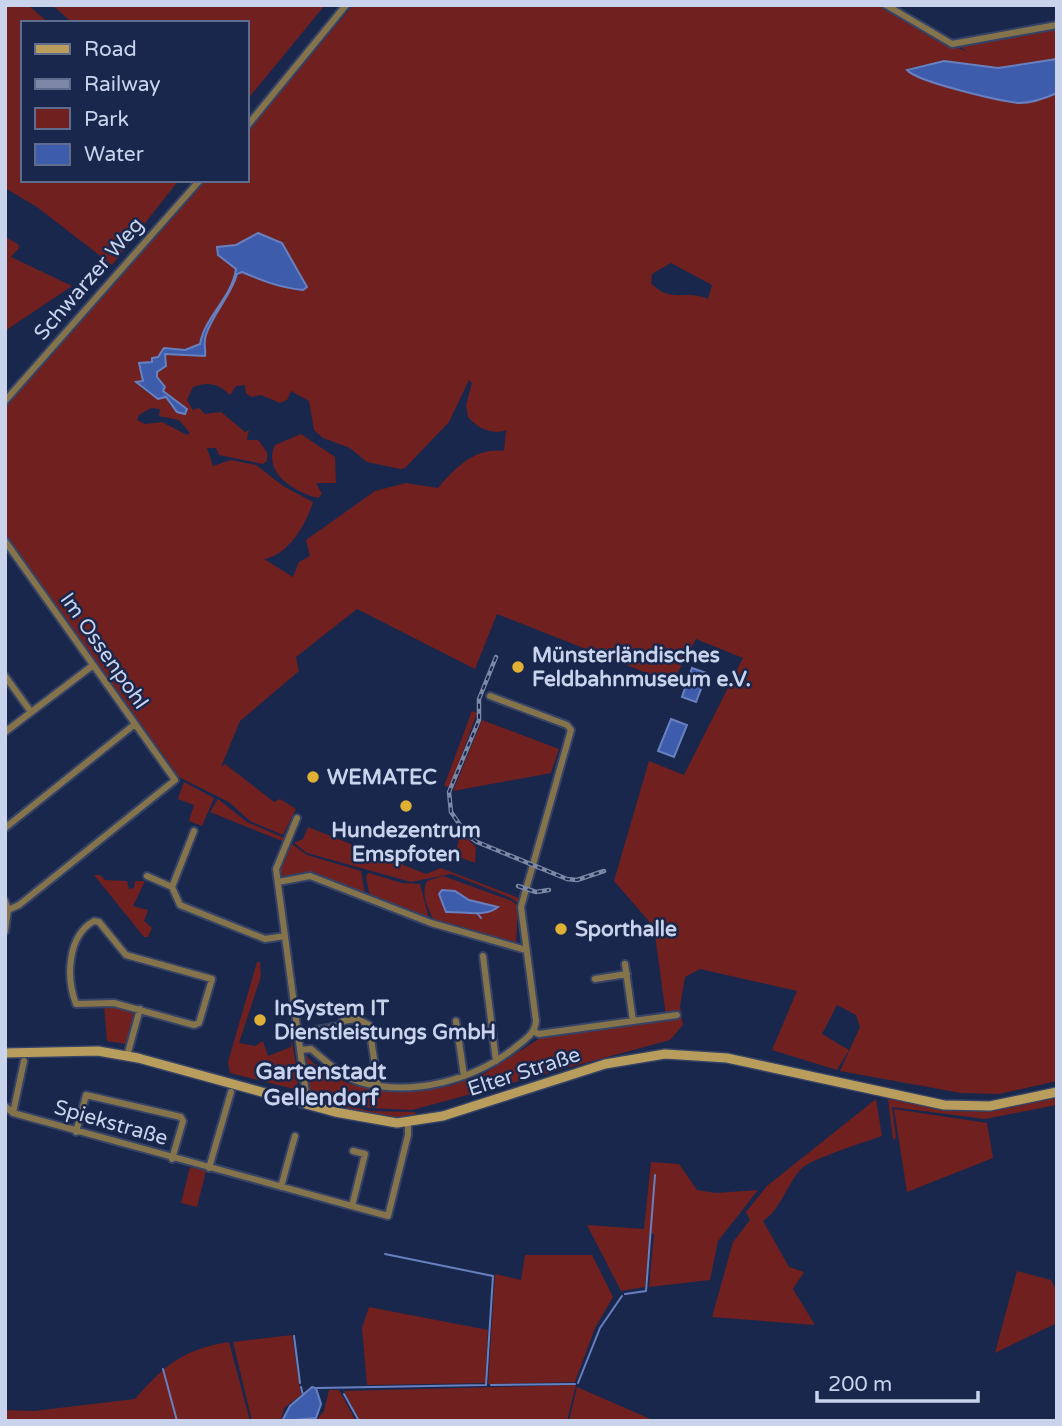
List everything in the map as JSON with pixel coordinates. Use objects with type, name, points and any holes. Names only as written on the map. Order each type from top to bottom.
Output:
[{"type":"main road","name":"Elter Straße","points":[[5,1053],[74,1049],[127,1056],[367,1120],[408,1123],[443,1116],[605,1065],[665,1054],[727,1058],[944,1105],[990,1106],[1057,1092]]},
{"type":"street","points":[[248,124],[346,5]]},
{"type":"street","points":[[886,5],[952,44],[1057,25]]},
{"type":"street","name":"Schwarzer Weg","points":[[5,401],[198,182]]},
{"type":"street","name":"Im Ossenpohl","points":[[5,541],[175,780],[19,905],[8,909]]},
{"type":"street","points":[[5,732],[92,666]]},
{"type":"street","points":[[5,676],[31,712]]},
{"type":"street","points":[[300,1050],[311,1049],[344,1075],[378,1086],[419,1085],[464,1076],[496,1061],[534,1031],[536,1021],[521,907],[571,730],[567,725],[490,696]]},
{"type":"street","points":[[5,828],[135,724]]},
{"type":"street","points":[[297,818],[276,869],[306,1094],[303,1104]]},
{"type":"street","points":[[172,887],[194,831]]},
{"type":"street","points":[[147,876],[172,887],[180,905],[265,939],[285,936]]},
{"type":"street","points":[[278,882],[310,877],[438,926],[526,950]]},
{"type":"street","points":[[5,901],[8,909],[5,932]]},
{"type":"street","points":[[99,922],[126,955],[212,979],[199,1023],[194,1025],[140,1009],[114,1003],[76,1004],[72,959],[75,944],[89,924],[99,922]]},
{"type":"street","points":[[483,956],[496,1061]]},
{"type":"street","points":[[625,964],[634,1021]]},
{"type":"street","points":[[596,979],[626,974]]},
{"type":"street","points":[[127,1056],[140,1009]]},
{"type":"street","points":[[534,1031],[539,1034],[677,1015]]},
{"type":"street","points":[[298,1033],[339,1026],[343,1021],[357,1019],[369,1025],[378,1086]]},
{"type":"street","points":[[456,1021],[464,1076]]},
{"type":"street","points":[[13,1113],[24,1061]]},
{"type":"street","points":[[209,1168],[231,1092]]},
{"type":"street","points":[[76,1132],[86,1095],[164,1111],[181,1116],[183,1121],[172,1159]]},
{"type":"street","name":"Spiekstraße","points":[[5,1106],[13,1113],[76,1132],[388,1216],[408,1135],[408,1123]]},
{"type":"street","points":[[281,1187],[295,1136]]},
{"type":"street","points":[[354,1151],[375,1155]]},
{"type":"street","points":[[352,1206],[365,1154]]},
{"type":"green space","points":[[5,5],[28,5],[47,21],[21,21],[21,182],[177,182],[112,265],[37,207],[5,188]]},
{"type":"green space","points":[[52,5],[325,5],[248,99],[248,21],[71,21]]},
{"type":"green space","points":[[353,5],[880,5],[943,42],[968,52],[959,46],[1057,28],[1056,60],[998,68],[945,61],[910,68],[909,73],[926,81],[1019,103],[1057,93],[1057,1081],[999,1094],[961,1093],[840,1071],[860,1027],[856,1015],[837,1005],[822,1034],[849,1050],[837,1070],[772,1050],[797,991],[700,969],[685,977],[680,1006],[683,1025],[670,1040],[412,1110],[370,1108],[314,1095],[309,1090],[306,1055],[313,1063],[347,1083],[377,1090],[417,1091],[450,1086],[485,1073],[542,1037],[666,1016],[654,927],[614,881],[649,761],[684,775],[743,658],[696,639],[672,683],[497,614],[475,669],[357,609],[296,657],[299,671],[240,721],[221,767],[225,764],[274,802],[280,799],[296,809],[283,835],[250,821],[229,802],[179,777],[5,535],[5,407],[204,182],[248,182],[248,131]],"holes":[[[258,233],[282,243],[307,286],[303,290],[271,284],[242,272],[235,279],[236,269],[218,255],[224,245],[236,245]],[[671,263],[712,285],[708,299],[665,293],[651,283],[652,274]],[[235,280],[207,331],[203,345],[206,352],[165,354],[172,350],[197,347],[208,322]],[[165,354],[164,369],[157,372],[157,377],[165,387],[163,391],[175,399],[171,407],[166,396],[156,396],[141,388],[141,362],[148,364]],[[469,380],[472,383],[466,405],[468,417],[485,430],[506,430],[504,451],[484,452],[466,460],[438,488],[406,483],[375,491],[306,540],[310,556],[299,562],[293,577],[264,559],[281,552],[289,545],[301,529],[313,502],[283,486],[256,465],[231,460],[213,466],[207,448],[216,448],[219,455],[263,464],[267,461],[267,452],[258,440],[247,440],[249,430],[245,432],[221,412],[205,414],[199,408],[193,410],[187,400],[193,387],[204,384],[218,386],[230,395],[236,386],[245,385],[246,393],[251,397],[261,395],[280,403],[287,400],[291,391],[309,401],[314,430],[323,438],[350,448],[367,462],[400,469],[405,468],[449,422]],[[151,408],[160,409],[159,416],[179,420],[190,433],[187,435],[162,422],[145,424],[137,420],[139,415]]]},
{"type":"green space","points":[[5,237],[18,244],[19,248],[11,257],[72,286],[5,331]]},
{"type":"green space","points":[[301,434],[335,457],[336,483],[316,483],[322,494],[318,498],[283,480],[273,464],[275,445]]},
{"type":"green space","points":[[472,711],[477,713],[450,787],[444,786]]},
{"type":"green space","points":[[482,720],[559,749],[551,773],[453,791]]},
{"type":"green space","points":[[184,782],[214,798],[202,826],[189,821],[194,805],[178,799]]},
{"type":"green space","points":[[218,799],[247,822],[284,838],[282,841],[210,812]]},
{"type":"green space","points":[[308,827],[426,874],[441,868],[522,899],[519,904],[511,898],[451,874],[411,882],[307,853],[294,843],[303,839]]},
{"type":"green space","points":[[455,827],[476,847],[475,863],[454,855],[459,841],[454,839]]},
{"type":"green space","points":[[292,844],[307,855],[361,871],[365,895],[311,874],[281,878],[280,869]]},
{"type":"green space","points":[[369,873],[402,883],[420,884],[429,918],[370,898],[366,876]]},
{"type":"green space","points":[[94,875],[100,875],[105,880],[127,881],[129,889],[134,888],[135,881],[145,881],[133,906],[148,910],[144,921],[152,928],[148,937],[144,937]]},
{"type":"green space","points":[[443,876],[512,901],[518,906],[516,943],[434,921],[426,902],[425,886],[427,881]]},
{"type":"green space","points":[[257,962],[260,962],[261,976],[239,1043],[255,1046],[263,1041],[268,1056],[291,1047],[292,1041],[299,1081],[294,1089],[230,1073],[228,1062]]},
{"type":"green space","points":[[104,1005],[131,1009],[134,1013],[126,1044],[107,1041]]},
{"type":"green space","points":[[314,1098],[370,1111],[415,1112],[417,1117],[381,1118],[318,1104]]},
{"type":"green space","points":[[1057,1098],[1057,1105],[985,1119],[892,1107],[896,1138],[893,1140],[888,1099],[976,1111]]},
{"type":"green space","points":[[876,1099],[882,1136],[806,1165],[763,1221],[789,1267],[804,1272],[793,1289],[815,1325],[712,1317],[733,1242],[750,1220],[746,1212],[767,1186]]},
{"type":"green space","points":[[894,1109],[987,1123],[993,1158],[907,1192]]},
{"type":"green space","points":[[651,1162],[679,1164],[697,1190],[716,1193],[758,1190],[718,1241],[710,1280],[649,1287],[654,1234],[650,1233],[645,1287],[621,1291],[587,1225],[644,1229]]},
{"type":"green space","points":[[190,1167],[206,1171],[197,1207],[181,1203]]},
{"type":"green space","points":[[525,1255],[592,1255],[613,1297],[595,1328],[575,1382],[488,1384],[495,1274],[521,1280]]},
{"type":"green space","points":[[1017,1271],[1051,1280],[1057,1292],[1057,1323],[995,1353]]},
{"type":"green space","points":[[369,1307],[488,1330],[485,1383],[367,1385],[362,1328]]},
{"type":"green space","points":[[292,1335],[301,1395],[284,1408],[281,1421],[252,1421],[233,1342]]},
{"type":"green space","points":[[229,1342],[250,1421],[5,1421],[5,1410],[34,1411],[135,1399],[156,1376],[176,1360],[199,1349]]},
{"type":"green space","points":[[576,1385],[567,1421],[360,1421],[344,1391]]},
{"type":"green space","points":[[577,1387],[655,1421],[569,1421]]},
{"type":"green space","points":[[329,1390],[339,1390],[356,1421],[316,1421],[324,1411]]},
{"type":"water","points":[[1057,59],[1057,93],[1024,103],[960,90],[926,80],[907,70],[944,61],[998,68]]},
{"type":"water","points":[[258,233],[282,243],[307,287],[303,290],[287,288],[242,272],[237,274],[231,290],[209,327],[205,356],[165,354],[166,366],[157,372],[157,377],[165,387],[163,391],[187,409],[185,414],[177,412],[166,397],[158,399],[136,382],[143,381],[139,363],[152,362],[152,358],[158,357],[164,348],[185,350],[200,344],[207,325],[234,279],[236,269],[218,255],[217,247],[236,245]]},
{"type":"water","points":[[692,668],[707,673],[696,702],[682,697]]},
{"type":"water","points":[[671,719],[687,725],[674,757],[658,751]]},
{"type":"water","points":[[442,890],[455,891],[469,900],[498,907],[480,913],[446,912],[439,894]]},
{"type":"water","points":[[312,1387],[316,1388],[321,1404],[316,1418],[282,1421],[290,1406]]},
{"type":"waterway","points":[[477,913],[481,918]]},
{"type":"waterway","points":[[625,1294],[646,1291],[655,1175]]},
{"type":"waterway","points":[[385,1254],[493,1276],[486,1385]]},
{"type":"waterway","points":[[578,1383],[600,1328],[622,1296]]},
{"type":"waterway","points":[[294,1336],[300,1383]]},
{"type":"waterway","points":[[163,1369],[177,1421]]},
{"type":"waterway","points":[[491,1385],[575,1384]]},
{"type":"waterway","points":[[317,1388],[486,1385]]},
{"type":"waterway","points":[[301,1387],[303,1395]]},
{"type":"waterway","points":[[344,1394],[359,1421]]},
{"type":"railway","points":[[496,657],[479,699],[479,720],[449,792],[451,812],[467,835],[477,842],[567,879],[577,880],[604,871]]},
{"type":"railway","points":[[518,886],[536,892],[549,890]]},
{"type":"place","name":"Münsterländisches Feldbahnmuseum e.V.","points":[[518,667]]},
{"type":"place","name":"WEMATEC","points":[[313,777]]},
{"type":"place","name":"Hundezentrum Emspfoten","points":[[406,806]]},
{"type":"place","name":"Sporthalle","points":[[561,929]]},
{"type":"place","name":"InSystem IT Dienstleistungs GmbH","points":[[260,1020]]},
{"type":"district","name":"Gartenstadt Gellendorf","points":[[321,1085]]}]
